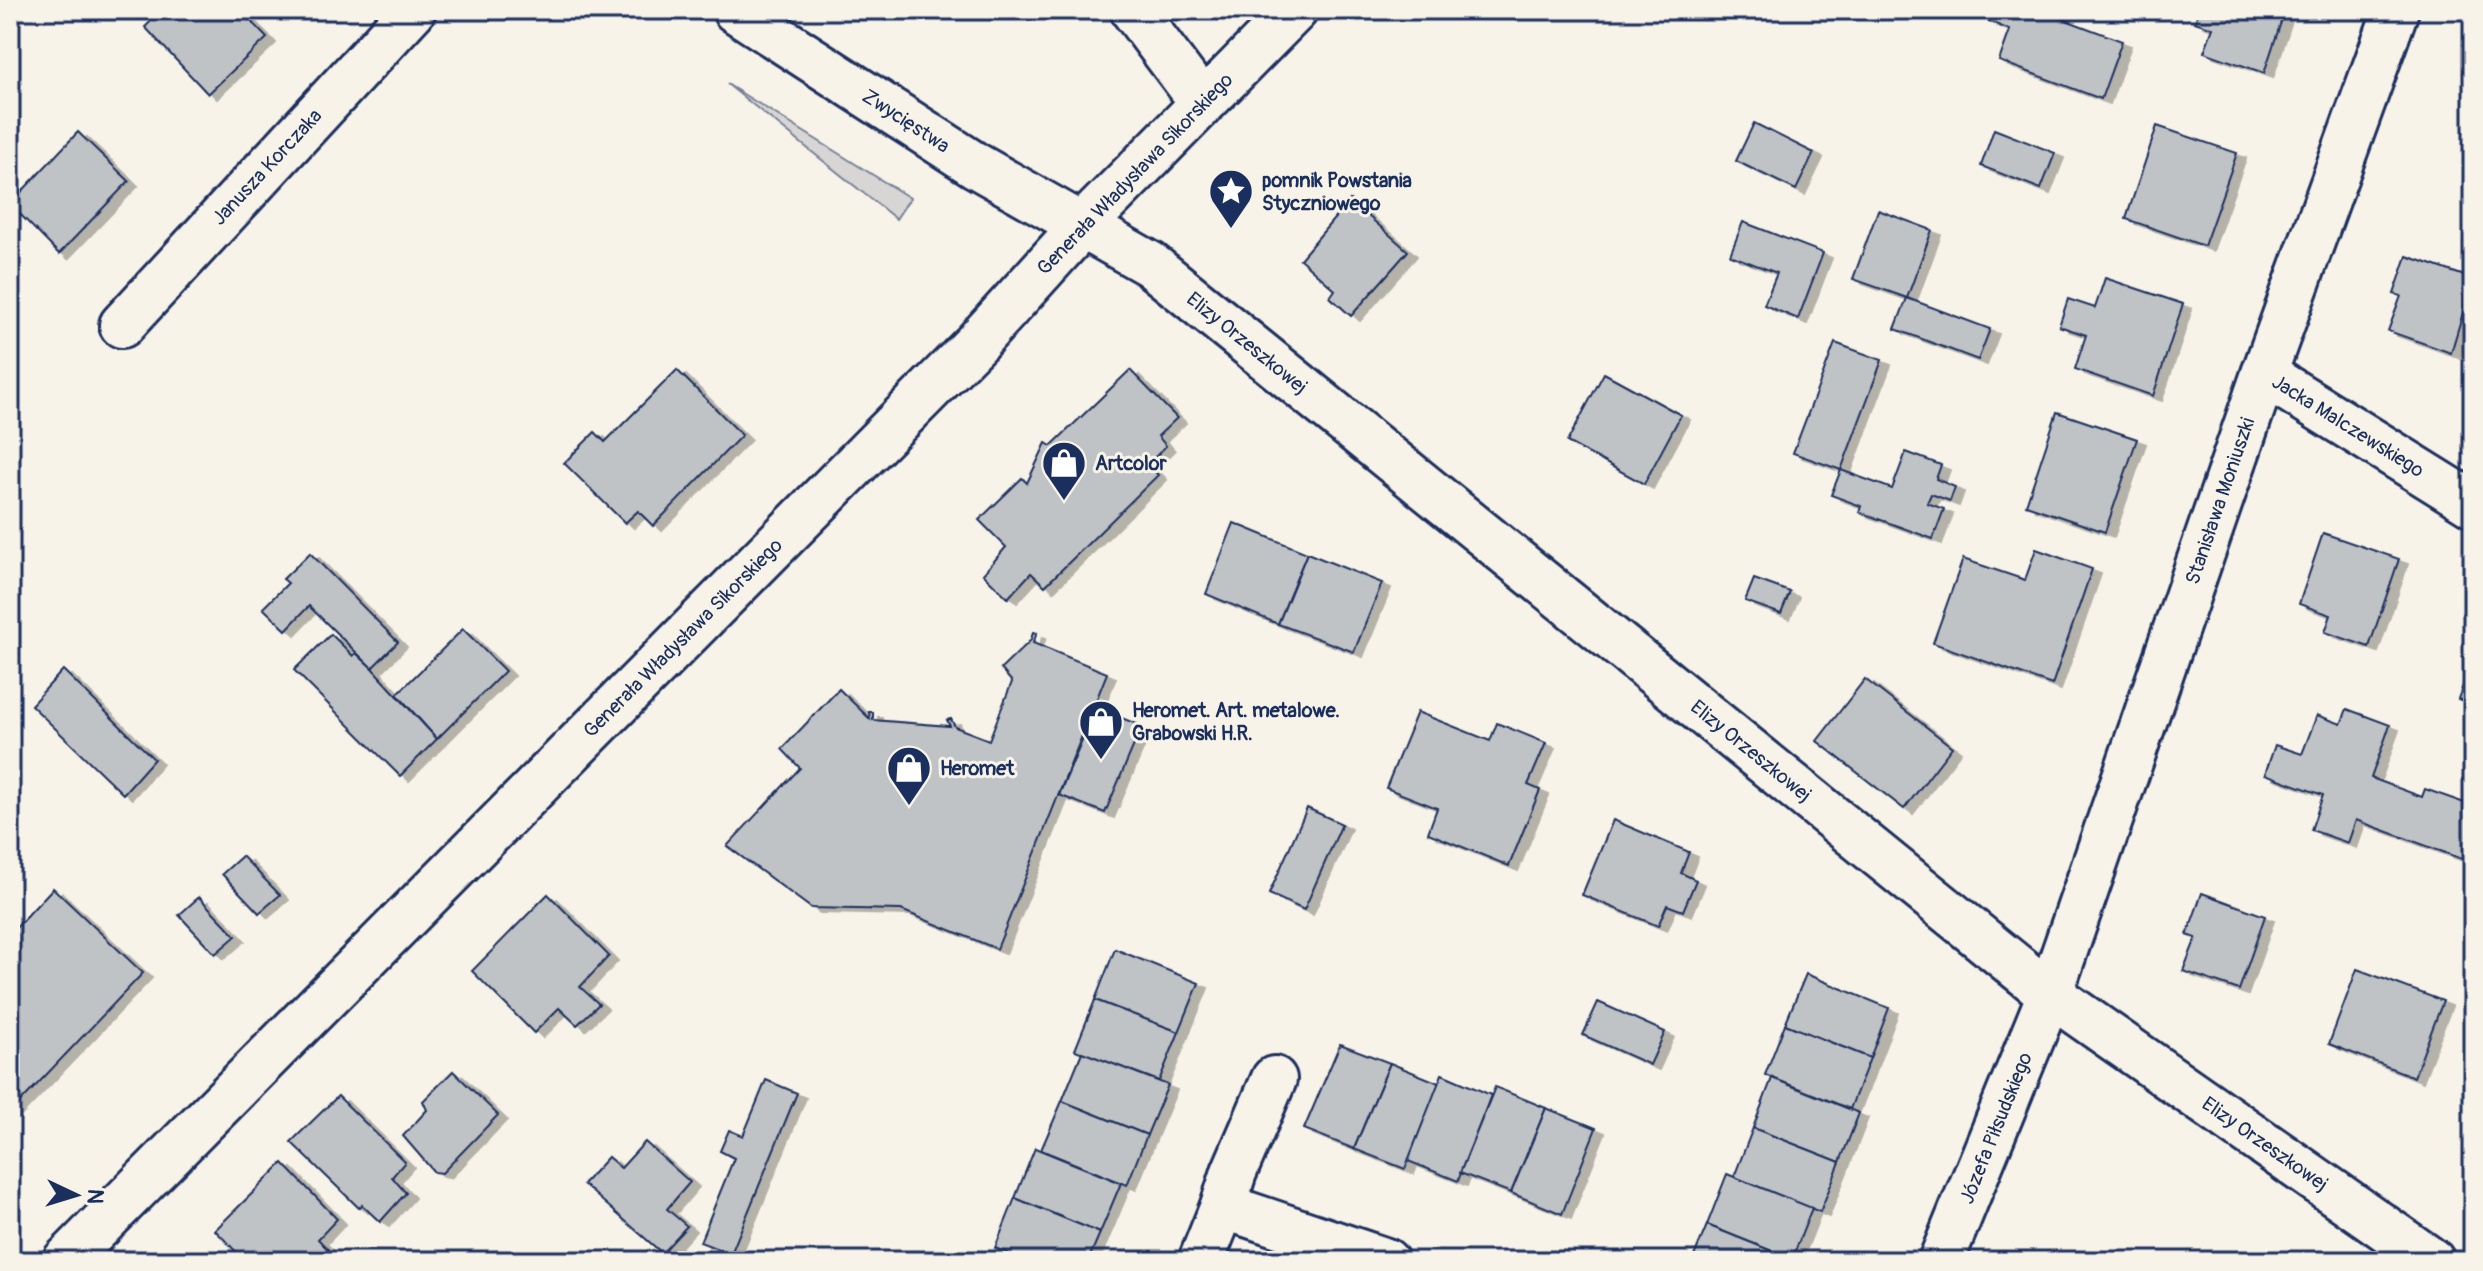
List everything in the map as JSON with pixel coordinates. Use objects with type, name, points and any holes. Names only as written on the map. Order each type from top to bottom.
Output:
[{"type":"street","name":"Janusza Korczaka","points":[[122,325],[413,10]]},
{"type":"street","name":"Zwycięstwa","points":[[735,10],[975,165],[1081,227]]},
{"type":"street","points":[[1133,10],[1202,102]]},
{"type":"street","name":"Generała Władysława Sikorskiego","points":[[65,1261],[977,342],[1081,227],[1295,10]]},
{"type":"street","name":"Stanisława Moniuszki","points":[[2050,994],[2264,374],[2396,10]]},
{"type":"street","name":"Elizy Orzeszkowej","points":[[1081,227],[1150,264],[2050,994],[2432,1261]]},
{"type":"street","name":"Jacka Malczewskiego","points":[[2264,374],[2473,504]]},
{"type":"street","name":"Józefa Piłsudskiego","points":[[1941,1261],[2050,994]]},
{"type":"street","points":[[1201,1261],[1234,1172],[1274,1079]]},
{"type":"street","points":[[1223,1206],[1386,1261]]},
{"type":"shaded area","points":[[727,84],[910,198],[896,219]]},
{"type":"building","points":[[163,10],[240,10],[267,38],[208,94],[145,27]]},
{"type":"building","points":[[1992,10],[2039,10],[2122,41],[2101,99],[1999,61],[2010,30],[1988,21]]},
{"type":"building","points":[[2199,10],[2285,10],[2264,73],[2204,52],[2213,28],[2195,22]]},
{"type":"building","points":[[1754,123],[1814,153],[1796,190],[1736,161]]},
{"type":"building","points":[[2157,126],[2237,153],[2204,246],[2126,219]]},
{"type":"building","points":[[1994,129],[2055,153],[2041,189],[1981,166]]},
{"type":"building","points":[[78,132],[129,181],[59,254],[10,204]]},
{"type":"building","points":[[1350,200],[1408,251],[1351,316],[1330,297],[1335,290],[1300,259]]},
{"type":"building","points":[[1878,210],[1932,230],[1907,298],[1853,279]]},
{"type":"building","points":[[1743,222],[1823,253],[1798,319],[1764,305],[1777,273],[1730,255]]},
{"type":"building","points":[[2407,256],[2473,279],[2451,353],[2388,331],[2401,296],[2394,294]]},
{"type":"building","points":[[2105,278],[2183,304],[2153,396],[2075,369],[2086,335],[2059,326],[2068,299],[2095,308]]},
{"type":"building","points":[[1907,298],[1990,329],[1978,360],[1895,329]]},
{"type":"building","points":[[1835,343],[1882,360],[1841,470],[1793,453]]},
{"type":"building","points":[[677,370],[742,435],[653,526],[638,511],[625,523],[564,463],[595,432],[605,442]]},
{"type":"building","name":"Artcolor","points":[[1130,370],[1177,418],[1158,436],[1166,446],[1148,464],[1158,475],[1045,586],[1031,573],[1008,598],[983,574],[1006,547],[979,520],[1022,478],[1027,483],[1046,443],[1051,446]]},
{"type":"building","points":[[1604,373],[1681,415],[1644,484],[1567,442]]},
{"type":"building","points":[[2057,412],[2137,439],[2105,532],[2026,505]]},
{"type":"building","points":[[1906,452],[1941,465],[1936,479],[1955,487],[1950,501],[1931,494],[1927,503],[1944,509],[1933,539],[1859,512],[1861,506],[1831,495],[1841,470],[1892,489]]},
{"type":"building","points":[[1234,523],[1307,553],[1278,624],[1206,594]]},
{"type":"building","points":[[2323,533],[2399,559],[2369,647],[2325,632],[2331,615],[2299,604]]},
{"type":"building","points":[[2036,549],[2092,569],[2052,685],[1933,643],[1963,559],[2025,580]]},
{"type":"building","points":[[310,553],[398,642],[372,668],[309,606],[286,630],[263,608],[288,583],[283,579]]},
{"type":"building","points":[[1307,553],[1382,583],[1354,652],[1278,624]]},
{"type":"building","points":[[1754,579],[1790,592],[1781,614],[1745,601]]},
{"type":"building","points":[[463,629],[505,671],[437,739],[397,694]]},
{"type":"building","name":"Heromet","points":[[1033,632],[1037,633],[1033,643],[1107,673],[997,949],[901,910],[811,908],[727,846],[800,768],[782,749],[839,689],[870,719],[869,712],[873,712],[873,720],[950,726],[947,720],[951,719],[955,727],[989,740],[1012,682],[1001,669],[1031,640]]},
{"type":"building","points":[[331,634],[353,656],[356,653],[372,668],[437,739],[400,776],[294,670]]},
{"type":"building","points":[[2473,659],[2473,705],[2458,699]]},
{"type":"building","points":[[63,670],[154,759],[123,794],[31,705]]},
{"type":"building","points":[[1865,679],[1952,747],[1904,809],[1817,741]]},
{"type":"building","name":"Heromet. Art. metalowe. Grabowski H.R.","points":[[1096,708],[1142,726],[1105,813],[1059,795]]},
{"type":"building","points":[[2347,709],[2390,725],[2371,778],[2422,797],[2425,789],[2473,806],[2473,863],[2356,820],[2348,843],[2311,830],[2323,795],[2265,774],[2275,745],[2302,754],[2317,715],[2341,724]]},
{"type":"building","points":[[1417,712],[1490,741],[1497,723],[1546,743],[1528,785],[1540,790],[1509,866],[1428,833],[1437,808],[1386,788]]},
{"type":"building","points":[[1307,808],[1342,824],[1304,910],[1269,894]]},
{"type":"building","points":[[1613,820],[1689,852],[1681,873],[1696,880],[1683,911],[1667,905],[1658,926],[1582,895]]},
{"type":"building","points":[[242,856],[280,895],[259,913],[222,874]]},
{"type":"building","points":[[53,888],[143,973],[10,1113],[10,934]]},
{"type":"building","points":[[2202,893],[2265,916],[2239,990],[2183,971],[2196,938],[2187,935]]},
{"type":"building","points":[[548,894],[609,956],[580,987],[599,1004],[577,1025],[559,1008],[534,1033],[472,971]]},
{"type":"building","points":[[199,897],[236,936],[215,954],[179,915]]},
{"type":"building","points":[[1115,949],[1199,983],[1179,1032],[1095,1000]]},
{"type":"building","points":[[2357,969],[2443,1001],[2414,1077],[2329,1044]]},
{"type":"building","points":[[1806,974],[1889,1008],[1870,1058],[1785,1024]]},
{"type":"building","points":[[1095,1000],[1179,1032],[1159,1081],[1075,1050]]},
{"type":"building","points":[[1598,1002],[1665,1032],[1650,1065],[1583,1035]]},
{"type":"building","points":[[1785,1024],[1870,1058],[1850,1109],[1765,1075]]},
{"type":"building","points":[[1340,1044],[1390,1063],[1354,1149],[1304,1129]]},
{"type":"building","points":[[1082,1052],[1168,1085],[1147,1135],[1062,1101]]},
{"type":"building","points":[[1390,1063],[1439,1083],[1405,1169],[1354,1149]]},
{"type":"building","points":[[453,1071],[498,1115],[442,1173],[434,1172],[403,1136],[427,1110],[423,1101]]},
{"type":"building","points":[[1442,1074],[1491,1095],[1458,1181],[1408,1161]]},
{"type":"building","points":[[1772,1078],[1859,1113],[1840,1162],[1753,1128]]},
{"type":"building","points":[[766,1080],[797,1093],[731,1254],[700,1242],[734,1158],[720,1151],[729,1130],[743,1136]]},
{"type":"building","points":[[1495,1087],[1546,1108],[1511,1193],[1460,1173]]},
{"type":"building","points":[[338,1096],[405,1162],[392,1177],[406,1193],[380,1222],[362,1205],[359,1208],[291,1142]]},
{"type":"building","points":[[1062,1101],[1147,1135],[1127,1185],[1041,1150]]},
{"type":"building","points":[[1546,1108],[1596,1128],[1562,1214],[1511,1193]]},
{"type":"building","points":[[1753,1128],[1840,1162],[1820,1212],[1734,1177]]},
{"type":"building","points":[[645,1142],[690,1182],[667,1209],[687,1226],[662,1253],[583,1184],[608,1157],[621,1168]]},
{"type":"building","points":[[1035,1148],[1121,1183],[1100,1233],[1015,1198]]},
{"type":"building","points":[[283,1163],[337,1219],[318,1239],[332,1254],[324,1261],[299,1258],[296,1261],[245,1261],[215,1230]]},
{"type":"building","points":[[1727,1174],[1812,1208],[1792,1259],[1707,1225]]},
{"type":"building","points":[[1015,1198],[1100,1233],[1088,1261],[1026,1261],[995,1248]]},
{"type":"building","points":[[1707,1225],[1792,1259],[1692,1261]]},
{"type":"place","name":"pomnik Powstania Styczniowego","points":[[1231,230]]},
{"type":"place","name":"Artcolor","points":[[1064,502]]},
{"type":"place","name":"Heromet. Art. metalowe. Grabowski H.R.","points":[[1101,761]]},
{"type":"place","name":"Heromet","points":[[909,807]]}]
